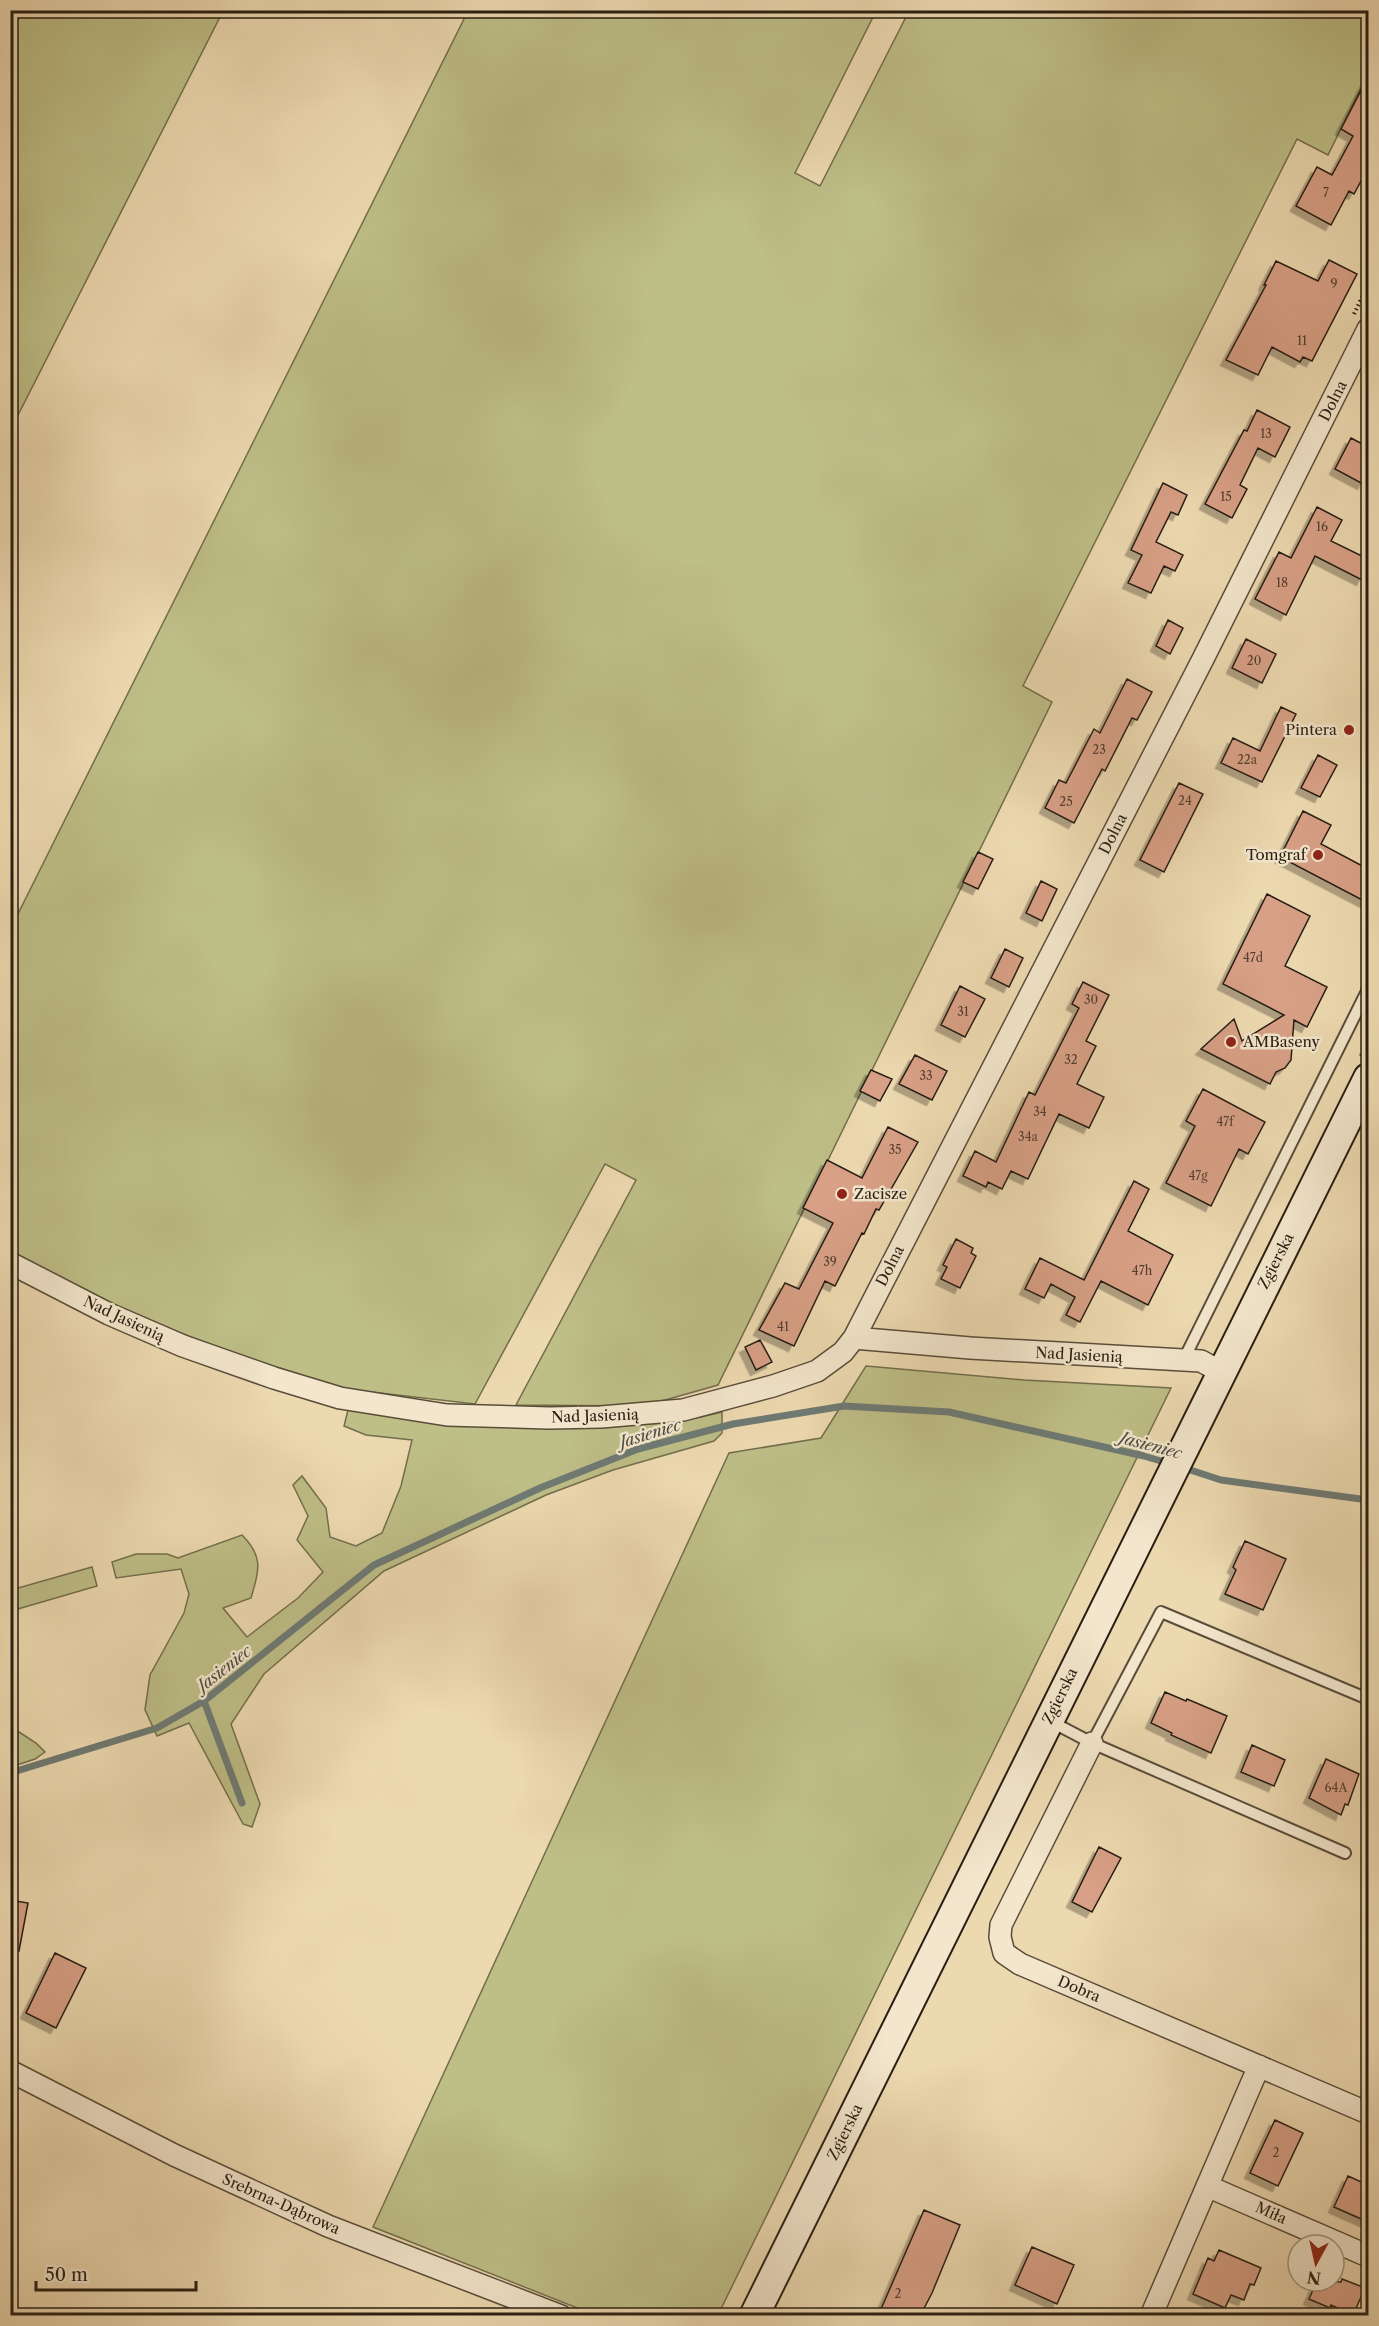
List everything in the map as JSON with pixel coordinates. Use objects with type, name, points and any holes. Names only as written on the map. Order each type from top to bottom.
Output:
[{"type":"main road","name":"Zgierska","points":[[754,2316],[1368,1078]]},
{"type":"street","name":"Dolna","points":[[854,1338],[1203,659],[1368,329]]},
{"type":"street","name":"Nad Jasienią","points":[[10,1263],[109,1314],[183,1346],[244,1368],[340,1398],[447,1415],[591,1418],[683,1410],[773,1386],[817,1371],[843,1352],[854,1338],[970,1348],[1201,1361],[1221,1372]]},
{"type":"street","name":"Dobra","points":[[1092,1743],[1001,1925],[1000,1937],[1004,1953],[1020,1964],[1368,2114]]},
{"type":"street","points":[[1151,2316],[1259,2066]]},
{"type":"street","name":"Srebrna-Dąbrowa","points":[[10,2071],[174,2155],[328,2226],[561,2316]]},
{"type":"street","name":"Miła","points":[[1207,2186],[1368,2256]]},
{"type":"lane","points":[[1183,1361],[1368,989]]},
{"type":"lane","points":[[1092,1743],[1161,1612],[1368,1699]]},
{"type":"lane","points":[[1048,1720],[1092,1743],[1345,1853]]},
{"type":"green space","points":[[23,10],[223,11],[11,429],[10,34]]},
{"type":"green space","points":[[1095,10],[1107,17],[1111,10],[1359,10],[1368,15],[1368,74],[1328,155],[1297,139],[1023,686],[1052,702],[718,1385],[644,1406],[516,1405],[636,1180],[605,1164],[475,1404],[345,1389],[236,1354],[120,1310],[11,1255],[10,930],[468,11],[876,11],[795,173],[820,186],[909,11]]},
{"type":"green space","points":[[866,1366],[1024,1380],[1171,1388],[718,2315],[595,2315],[373,2227],[729,1453],[821,1438]]},
{"type":"green space","points":[[348,1410],[595,1425],[671,1422],[722,1412],[722,1433],[714,1441],[613,1470],[546,1495],[384,1571],[264,1674],[231,1724],[260,1804],[252,1827],[243,1824],[189,1723],[157,1736],[145,1710],[150,1675],[184,1613],[189,1594],[181,1569],[116,1578],[112,1562],[136,1554],[167,1554],[178,1558],[242,1535],[257,1557],[254,1588],[251,1598],[223,1608],[247,1637],[298,1598],[323,1572],[297,1540],[308,1516],[293,1485],[302,1476],[326,1508],[330,1537],[356,1546],[382,1533],[401,1486],[412,1440],[366,1435],[344,1426]]},
{"type":"green space","points":[[92,1567],[97,1586],[11,1611],[11,1590]]},
{"type":"green space","points":[[13,1728],[45,1752],[35,1759],[11,1767],[11,1729]]},
{"type":"building","points":[[1368,77],[1368,168],[1354,194],[1349,191],[1331,225],[1296,206],[1317,167],[1332,175],[1353,136],[1341,129]]},
{"type":"building","points":[[1329,260],[1357,274],[1312,361],[1303,357],[1300,362],[1272,347],[1258,375],[1226,360],[1266,285],[1264,285],[1276,261],[1318,281]]},
{"type":"building","points":[[1257,410],[1290,427],[1275,457],[1258,448],[1240,485],[1247,489],[1232,518],[1205,504]]},
{"type":"building","points":[[1351,438],[1368,447],[1368,474],[1363,484],[1335,469]]},
{"type":"building","points":[[1163,483],[1187,495],[1178,515],[1171,512],[1156,542],[1183,555],[1175,571],[1164,566],[1151,593],[1128,583],[1142,555],[1131,550]]},
{"type":"building","points":[[1317,507],[1342,520],[1331,541],[1368,559],[1368,567],[1362,580],[1315,556],[1286,615],[1255,599],[1279,552],[1291,558]]},
{"type":"building","points":[[1168,620],[1183,628],[1170,654],[1156,646]]},
{"type":"building","points":[[1246,639],[1276,654],[1262,683],[1232,668]]},
{"type":"building","points":[[1127,679],[1152,692],[1137,720],[1132,718],[1105,771],[1102,769],[1074,823],[1045,808],[1059,780],[1066,783],[1094,729],[1100,733]]},
{"type":"building","points":[[1281,707],[1296,714],[1262,782],[1221,763],[1233,738],[1260,751]]},
{"type":"building","points":[[1318,755],[1337,765],[1320,797],[1301,788]]},
{"type":"building","points":[[1179,783],[1203,794],[1164,872],[1140,860]]},
{"type":"building","points":[[1303,811],[1331,825],[1321,844],[1368,869],[1368,903],[1280,857]]},
{"type":"building","points":[[978,852],[993,859],[978,889],[963,882]]},
{"type":"building","points":[[1041,881],[1057,889],[1042,921],[1026,913]]},
{"type":"building","points":[[1267,894],[1310,916],[1285,966],[1327,987],[1307,1027],[1294,1020],[1291,1060],[1285,1068],[1276,1072],[1270,1084],[1201,1049],[1234,1019],[1242,1041],[1284,1015],[1223,984]]},
{"type":"building","points":[[1005,949],[1023,958],[1009,987],[991,978]]},
{"type":"building","points":[[1083,982],[1109,995],[1086,1041],[1096,1046],[1077,1084],[1104,1097],[1089,1128],[1059,1114],[1028,1179],[1011,1171],[1002,1189],[988,1182],[986,1187],[963,1176],[975,1151],[996,1162],[1029,1092],[1035,1095],[1079,1008],[1072,1004]]},
{"type":"building","points":[[960,986],[985,999],[965,1037],[941,1025]]},
{"type":"building","points":[[915,1055],[947,1071],[932,1100],[899,1084]]},
{"type":"building","points":[[871,1070],[892,1079],[880,1101],[860,1091]]},
{"type":"building","points":[[1203,1089],[1265,1122],[1248,1154],[1239,1149],[1211,1206],[1166,1183],[1195,1126],[1186,1121]]},
{"type":"building","points":[[888,1127],[918,1142],[879,1210],[876,1209],[864,1234],[862,1233],[835,1286],[825,1281],[794,1346],[759,1330],[785,1283],[799,1289],[833,1223],[803,1208],[827,1160],[862,1178]]},
{"type":"building","points":[[1134,1181],[1149,1189],[1128,1231],[1173,1255],[1148,1305],[1101,1281],[1080,1322],[1066,1315],[1075,1297],[1051,1284],[1044,1298],[1025,1289],[1040,1258],[1084,1280]]},
{"type":"building","points":[[956,1239],[973,1248],[971,1253],[976,1256],[960,1288],[941,1279],[947,1267],[943,1265]]},
{"type":"building","points":[[760,1340],[772,1362],[756,1370],[745,1347]]},
{"type":"building","points":[[1245,1541],[1286,1559],[1263,1610],[1225,1594],[1236,1570],[1233,1567]]},
{"type":"building","points":[[1165,1692],[1227,1716],[1211,1753],[1151,1723]]},
{"type":"building","points":[[1252,1745],[1285,1760],[1274,1786],[1241,1772]]},
{"type":"building","points":[[1326,1759],[1359,1774],[1348,1805],[1345,1804],[1341,1815],[1309,1798]]},
{"type":"building","points":[[1099,1847],[1121,1858],[1092,1912],[1072,1902]]},
{"type":"building","points":[[10,1900],[28,1903],[19,1951],[10,1950]]},
{"type":"building","points":[[55,1953],[86,1968],[56,2028],[26,2013]]},
{"type":"building","points":[[1275,2120],[1303,2133],[1278,2186],[1250,2173]]},
{"type":"building","points":[[1348,2176],[1368,2185],[1368,2222],[1334,2207]]},
{"type":"building","points":[[924,2210],[960,2225],[932,2293],[920,2316],[878,2316]]},
{"type":"building","points":[[1032,2247],[1074,2265],[1057,2304],[1015,2285]]},
{"type":"building","points":[[1219,2250],[1261,2268],[1254,2285],[1250,2284],[1244,2300],[1231,2295],[1225,2308],[1193,2294],[1208,2258],[1214,2261]]},
{"type":"building","points":[[1346,2281],[1365,2288],[1353,2315],[1331,2305],[1330,2308],[1309,2299],[1312,2293],[1346,2293]]},
{"type":"waterway","name":"Jasieniec","points":[[10,1773],[157,1728],[204,1701],[374,1565],[540,1488],[638,1449],[733,1424],[844,1406],[949,1412],[1171,1464]]},
{"type":"waterway","name":"Jasieniec","points":[[1181,1467],[1221,1480],[1368,1500]]},
{"type":"waterway","points":[[204,1701],[242,1803]]},
{"type":"place","name":"Pintera","points":[[1349,730]]},
{"type":"place","name":"Tomgraf","points":[[1318,855]]},
{"type":"place","name":"AMBaseny","points":[[1231,1042]]},
{"type":"place","name":"Zacisze","points":[[842,1194]]}]
